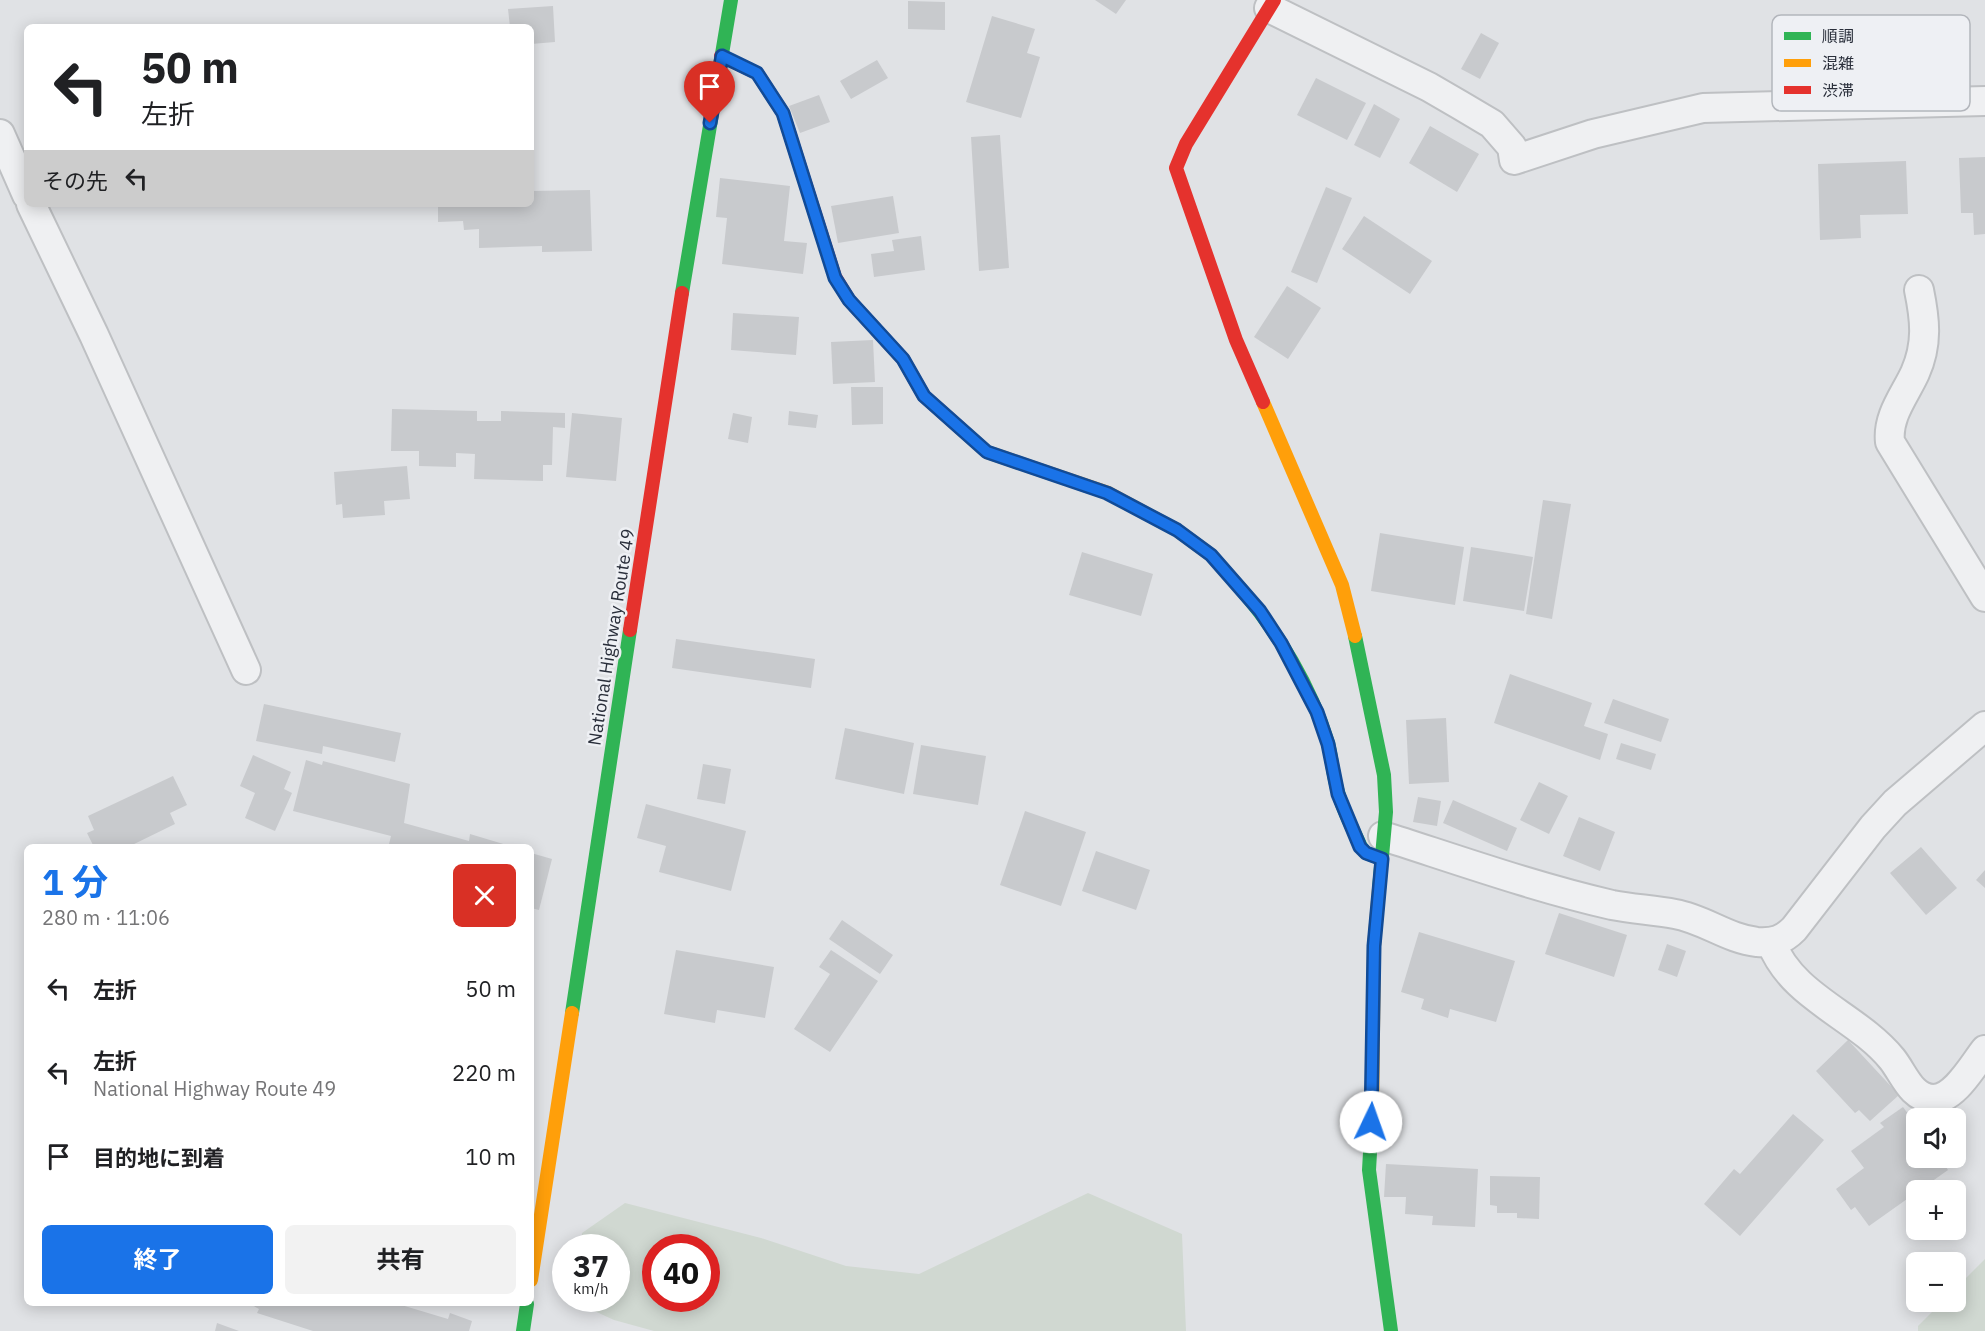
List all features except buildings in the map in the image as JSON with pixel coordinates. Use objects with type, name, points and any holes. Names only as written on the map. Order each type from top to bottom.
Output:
[{"type":"main road","name":"National Highway Route 49","points":[[534,1260],[677,324],[731,0]]},
{"type":"main road","points":[[1271,4],[1186,144],[1176,168],[1236,340],[1342,585],[1362,662],[1384,775],[1386,812],[1374,946],[1373,1104],[1369,1170],[1391,1331]]},
{"type":"main road","points":[[722,56],[757,73],[771,92],[783,113],[835,278],[849,300],[903,359],[924,396],[987,452],[1107,493],[1177,530],[1211,555],[1260,611],[1281,643],[1317,712],[1328,744],[1338,794],[1360,847],[1366,853],[1382,847]]},
{"type":"main road","points":[[523,1331],[527,1306]]},
{"type":"street","points":[[1271,4],[1429,87],[1492,124],[1512,147],[1514,160],[1593,134],[1703,108],[1772,106]]},
{"type":"street","points":[[1970,101],[1985,101]]},
{"type":"street","points":[[0,134],[24,188]]},
{"type":"street","points":[[32,207],[94,335],[246,670]]},
{"type":"street","points":[[1919,290],[1926,325],[1923,349],[1916,372],[1888,428],[1890,442],[1985,597]]},
{"type":"street","points":[[1382,847],[1614,905],[1675,914],[1698,920],[1744,940],[1771,942],[1784,939],[1794,929],[1873,826],[1895,803],[1985,726]]},
{"type":"street","points":[[1771,942],[1775,954],[1793,978],[1875,1042],[1892,1059],[1912,1090],[1923,1097],[1935,1099],[1948,1094],[1985,1050]]},
{"type":"shaded area","points":[[1088,1193],[1182,1234],[1186,1331],[654,1331],[614,1320],[597,1312],[630,1312],[630,1234],[582,1233],[625,1203],[761,1238],[846,1266],[919,1274]]},
{"type":"shaded area","points":[[1985,1259],[1985,1331],[1918,1331],[1918,1326],[1932,1312],[1966,1312],[1966,1278]]},
{"type":"traffic: fast","points":[[682,293],[731,0]]},
{"type":"traffic: fast","points":[[1240,588],[1280,642],[1303,681],[1328,743],[1340,799],[1361,847],[1366,853],[1382,859]]},
{"type":"traffic: fast","points":[[572,1013],[630,630]]},
{"type":"traffic: fast","points":[[1355,636],[1384,775],[1386,812],[1379,889]]},
{"type":"traffic: fast","points":[[1372,1118],[1369,1170],[1391,1331]]},
{"type":"traffic: fast","points":[[523,1331],[527,1306]]},
{"type":"traffic: slow","points":[[1263,402],[1342,585],[1355,636]]},
{"type":"traffic: slow","points":[[960,428],[987,452],[1108,493],[1177,530],[1211,555],[1240,588]]},
{"type":"traffic: slow","points":[[1372,1118],[1374,946],[1379,889]]},
{"type":"traffic: slow","points":[[534,1260],[572,1013]]},
{"type":"traffic: jam","points":[[1263,402],[1236,340],[1176,168],[1186,144],[1274,0]]},
{"type":"traffic: jam","points":[[721,56],[757,73],[783,113],[835,277],[849,300],[903,359],[924,396],[960,428]]},
{"type":"traffic: jam","points":[[630,630],[682,293]]},
{"type":"route","points":[[710,123],[722,56],[757,73],[783,113],[825,239],[835,278],[849,300],[903,359],[924,396],[987,452],[1107,493],[1177,530],[1211,555],[1260,611],[1281,643],[1317,712],[1328,744],[1338,794],[1360,847],[1366,853],[1382,859],[1374,946],[1371,1122]]}]
